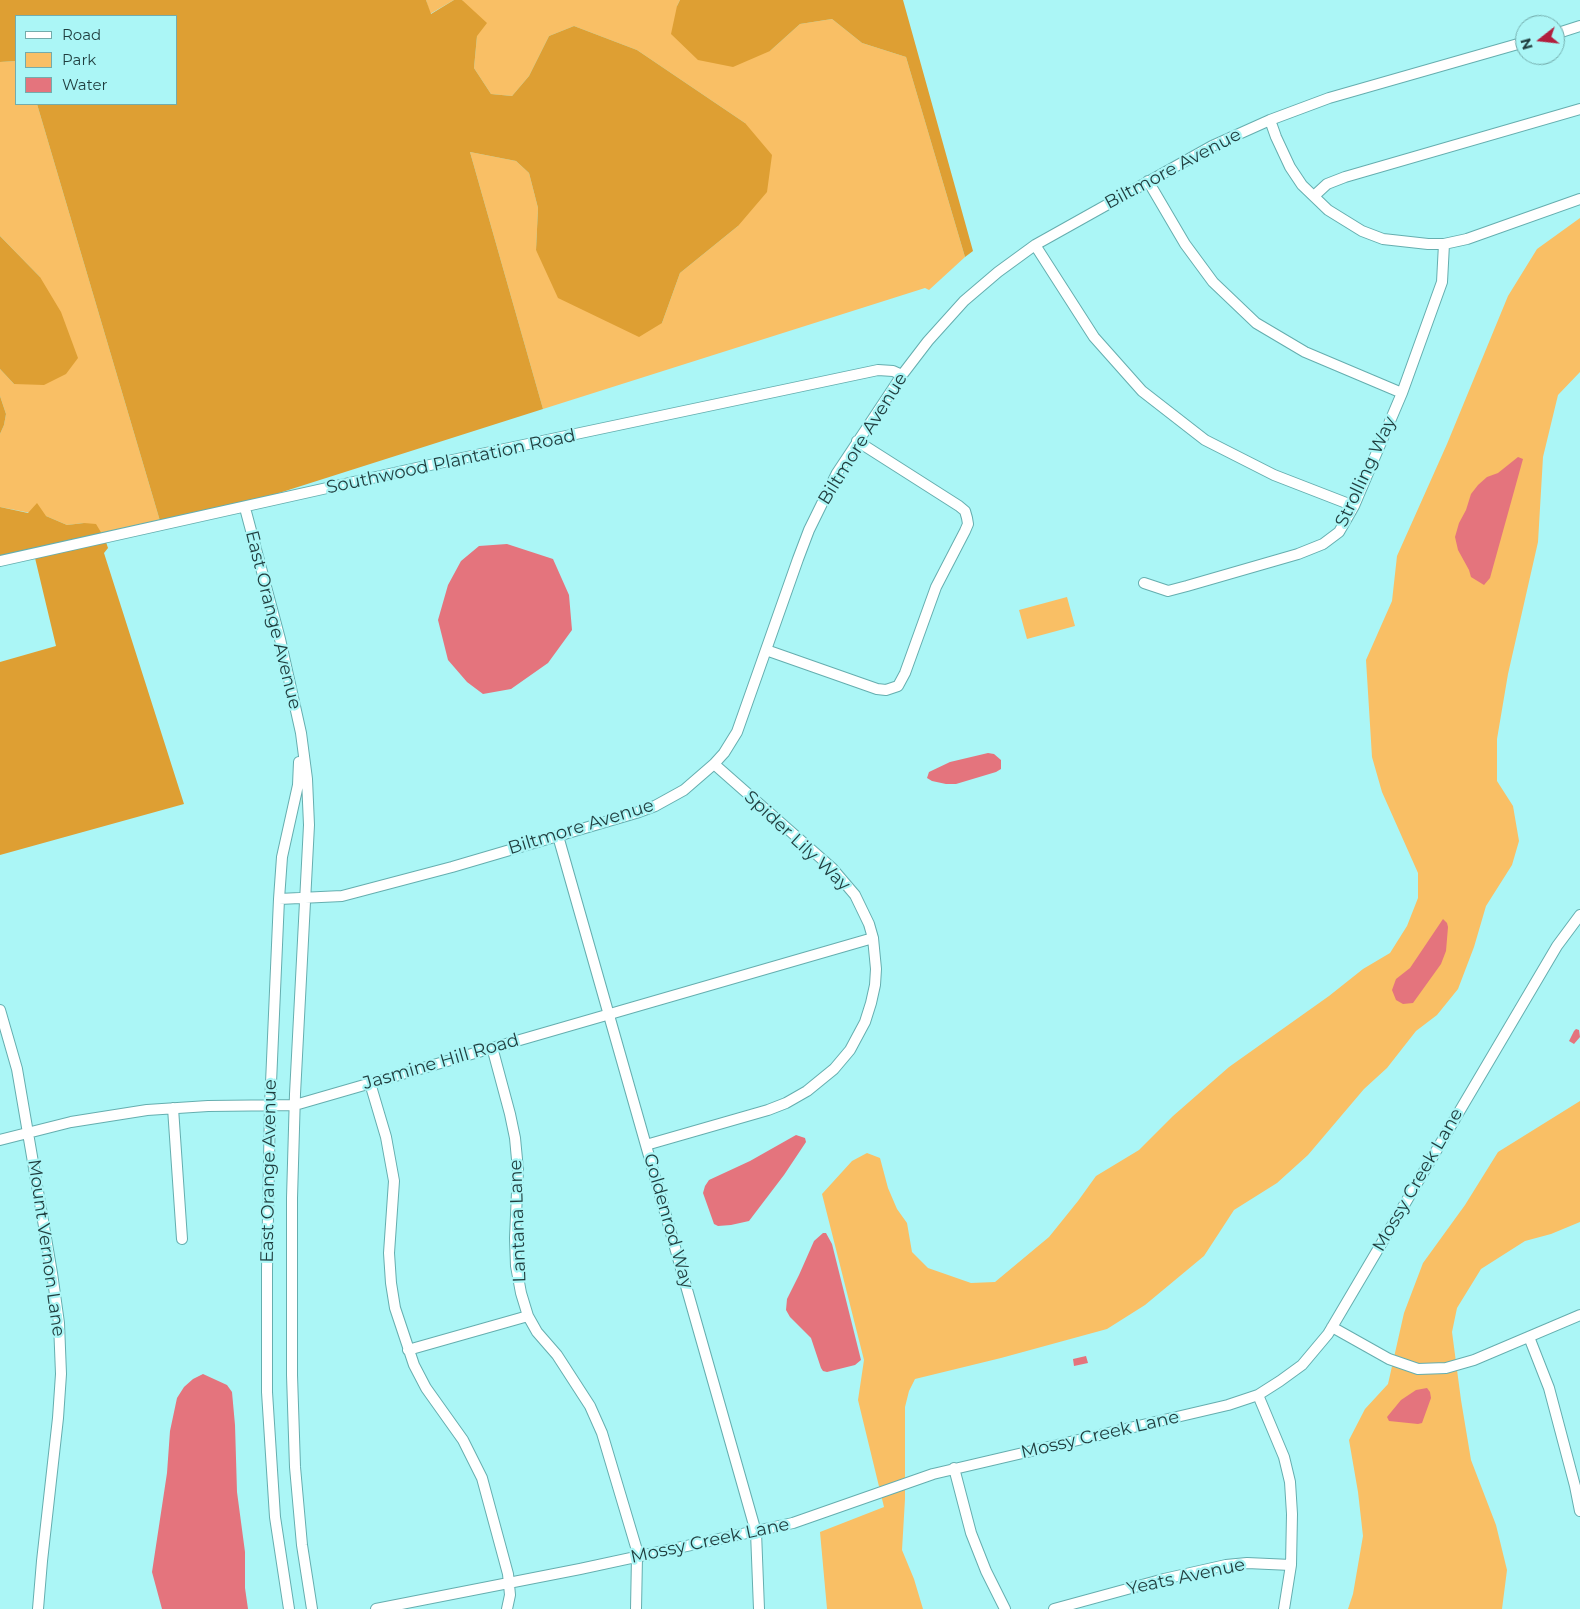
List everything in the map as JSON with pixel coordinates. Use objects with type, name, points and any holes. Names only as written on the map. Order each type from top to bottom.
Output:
[{"type":"street","points":[[1565,31],[1580,26]]},
{"type":"street","name":"Biltmore Avenue","points":[[279,899],[342,896],[452,867],[636,813],[655,806],[684,790],[714,764],[724,753],[737,732],[809,530],[837,473],[902,375],[928,341],[964,301],[998,272],[1035,245],[1212,146],[1270,120],[1329,98],[1515,45]]},
{"type":"street","points":[[1314,196],[1327,184],[1347,176],[1580,109]]},
{"type":"street","points":[[1270,120],[1290,167],[1302,185],[1328,210],[1362,231],[1383,239],[1444,244],[1467,239],[1580,199]]},
{"type":"street","points":[[1148,181],[1185,244],[1213,282],[1256,324],[1305,352],[1402,393]]},
{"type":"street","name":"Strolling Way","points":[[1144,583],[1168,591],[1298,554],[1323,544],[1338,532],[1354,506],[1402,393],[1442,282],[1444,244]]},
{"type":"street","points":[[1035,245],[1094,338],[1142,392],[1205,440],[1274,475],[1354,506]]},
{"type":"street","name":"Southwood Plantation Road","points":[[0,561],[245,508],[448,461],[878,370],[893,371],[902,375]]},
{"type":"street","points":[[766,650],[877,689],[886,690],[898,686],[905,673],[936,587],[965,531],[968,524],[967,518],[965,511],[959,506],[857,441]]},
{"type":"street","name":"East Orange Avenue","points":[[245,508],[280,639],[301,733],[307,779],[309,825],[292,1198],[292,1375],[302,1545],[312,1609]]},
{"type":"street","name":"East Orange Avenue","points":[[289,1609],[275,1517],[267,1392],[270,1106],[282,857],[298,786],[301,733]]},
{"type":"street","name":"Spider Lily Way","points":[[646,1144],[786,1104],[834,1069],[845,1057],[858,1036],[871,1004],[876,969],[873,938],[863,910],[855,895],[844,880],[714,764]]},
{"type":"street","name":"Goldenrod Way","points":[[558,836],[756,1532],[759,1609]]},
{"type":"street","name":"Mossy Creek Lane","points":[[376,1609],[756,1532],[812,1518],[954,1468],[1228,1405],[1258,1395],[1302,1364],[1320,1345],[1557,946],[1580,915]]},
{"type":"street","name":"Jasmine Hill Road","points":[[0,1140],[71,1122],[116,1114],[173,1108],[295,1104],[873,938]]},
{"type":"street","name":"Mount Vernon Lane","points":[[0,1010],[17,1069],[57,1305],[60,1358],[58,1418],[38,1609]]},
{"type":"street","name":"Lantana Lane","points":[[492,1047],[515,1138],[518,1170],[515,1238],[516,1266],[521,1294],[528,1316],[537,1332],[556,1355],[590,1406],[604,1440],[636,1548],[636,1609]]},
{"type":"street","points":[[370,1083],[391,1158],[394,1181],[389,1253],[395,1308],[408,1350],[426,1388],[463,1440],[482,1478],[508,1574],[510,1595],[507,1609]]},
{"type":"street","points":[[173,1108],[182,1239]]},
{"type":"street","points":[[1332,1327],[1389,1359],[1418,1369],[1446,1368],[1459,1365],[1580,1315]]},
{"type":"street","points":[[408,1350],[528,1316]]},
{"type":"street","points":[[1529,1337],[1549,1388],[1580,1511]]},
{"type":"street","points":[[1258,1395],[1284,1457],[1290,1482],[1292,1512],[1290,1564],[1284,1609]]},
{"type":"street","points":[[954,1468],[971,1533],[986,1571],[1005,1609]]},
{"type":"street","name":"Yeats Avenue","points":[[1054,1609],[1164,1579],[1226,1565],[1247,1563],[1290,1564]]},
{"type":"green space","points":[[426,0],[454,0],[430,14]]},
{"type":"green space","points":[[462,0],[680,0],[677,6],[770,51],[800,24],[832,19],[862,43],[906,57],[965,257],[929,290],[925,288],[543,409],[470,152],[516,161],[529,173],[538,208],[536,250],[662,323],[680,273],[738,226],[745,123],[637,50],[574,26],[549,36],[529,76],[512,96],[491,94],[474,68],[477,36]]},
{"type":"green space","points":[[15,61],[15,105],[37,105],[160,521],[102,534],[84,523],[67,525],[46,516],[0,507],[0,434],[6,414],[0,396],[0,369],[14,384],[40,277],[0,236],[0,62]]},
{"type":"green space","points":[[1580,218],[1580,372],[1558,395],[1543,457],[1538,542],[1508,674],[1497,739],[1497,781],[1513,806],[1519,841],[1512,865],[1486,906],[1474,947],[1458,989],[1437,1015],[1416,1031],[1387,1068],[1364,1089],[1308,1155],[1277,1183],[1234,1210],[1204,1256],[1145,1305],[1107,1329],[915,1379],[909,1391],[905,1407],[905,1499],[902,1550],[914,1579],[923,1609],[827,1609],[820,1532],[884,1507],[858,1400],[864,1360],[822,1194],[852,1161],[867,1153],[880,1158],[888,1188],[897,1209],[907,1223],[912,1252],[928,1268],[971,1283],[995,1282],[1049,1237],[1096,1176],[1139,1150],[1173,1116],[1229,1067],[1329,996],[1363,969],[1390,953],[1407,926],[1418,898],[1418,873],[1382,792],[1372,757],[1366,660],[1392,601],[1397,556],[1447,444],[1508,296],[1537,249]]},
{"type":"green space","points":[[1067,597],[1075,626],[1027,639],[1019,610]]},
{"type":"green space","points":[[1580,1101],[1580,1222],[1551,1234],[1525,1241],[1481,1269],[1457,1308],[1452,1332],[1471,1460],[1496,1525],[1507,1570],[1502,1609],[1348,1609],[1353,1594],[1363,1536],[1349,1440],[1365,1409],[1388,1384],[1404,1313],[1423,1263],[1465,1205],[1498,1152]]},
{"type":"shaded area","points":[[0,0],[426,0],[431,14],[454,0],[462,0],[487,23],[477,36],[474,68],[491,94],[512,96],[529,76],[549,36],[574,26],[637,50],[745,123],[772,155],[767,192],[738,226],[680,273],[662,323],[639,337],[558,298],[536,250],[538,208],[529,173],[516,161],[470,152],[543,409],[257,500],[160,521],[37,105],[178,105],[178,15],[15,15],[15,61],[0,62]]},
{"type":"shaded area","points":[[680,0],[903,0],[973,251],[965,257],[906,57],[862,43],[832,19],[800,24],[770,51],[733,67],[698,60],[671,34]]},
{"type":"shaded area","points":[[0,236],[40,277],[61,312],[78,358],[66,374],[44,385],[14,384],[0,369]]},
{"type":"shaded area","points":[[0,396],[6,414],[0,434]]},
{"type":"shaded area","points":[[37,503],[46,516],[67,525],[96,524],[102,534],[0,556],[0,507],[28,513]]},
{"type":"shaded area","points":[[106,542],[108,548],[104,553],[184,804],[0,855],[0,662],[56,646],[35,558]]},
{"type":"water","points":[[1518,457],[1523,459],[1490,578],[1484,585],[1471,577],[1458,550],[1455,537],[1471,494],[1478,485],[1487,477],[1498,473]]},
{"type":"water","points":[[507,544],[553,559],[569,595],[572,630],[548,663],[511,689],[483,694],[467,682],[448,660],[438,620],[448,585],[461,561],[479,546]]},
{"type":"water","points":[[988,753],[994,754],[1001,760],[1001,769],[996,772],[956,784],[946,784],[927,778],[929,772],[950,762]]},
{"type":"water","points":[[1443,919],[1448,927],[1446,951],[1441,964],[1413,1003],[1403,1004],[1396,1000],[1392,990],[1396,979],[1410,968]]},
{"type":"water","points":[[1576,1029],[1579,1030],[1580,1037],[1574,1044],[1569,1041]]},
{"type":"water","points":[[796,1135],[805,1138],[806,1142],[749,1221],[731,1225],[718,1226],[714,1224],[703,1193],[709,1180],[750,1161]]},
{"type":"water","points":[[823,1233],[826,1233],[832,1244],[861,1360],[855,1365],[827,1372],[821,1368],[811,1338],[790,1317],[786,1310],[787,1299],[814,1241]]},
{"type":"water","points":[[1086,1356],[1088,1363],[1074,1366],[1073,1359]]},
{"type":"water","points":[[203,1374],[227,1385],[232,1392],[237,1492],[245,1552],[245,1588],[248,1609],[162,1609],[152,1572],[167,1473],[170,1431],[177,1398],[184,1387],[193,1379]]},
{"type":"water","points":[[1427,1388],[1431,1398],[1422,1423],[1389,1421],[1387,1417],[1401,1400],[1416,1390]]}]
